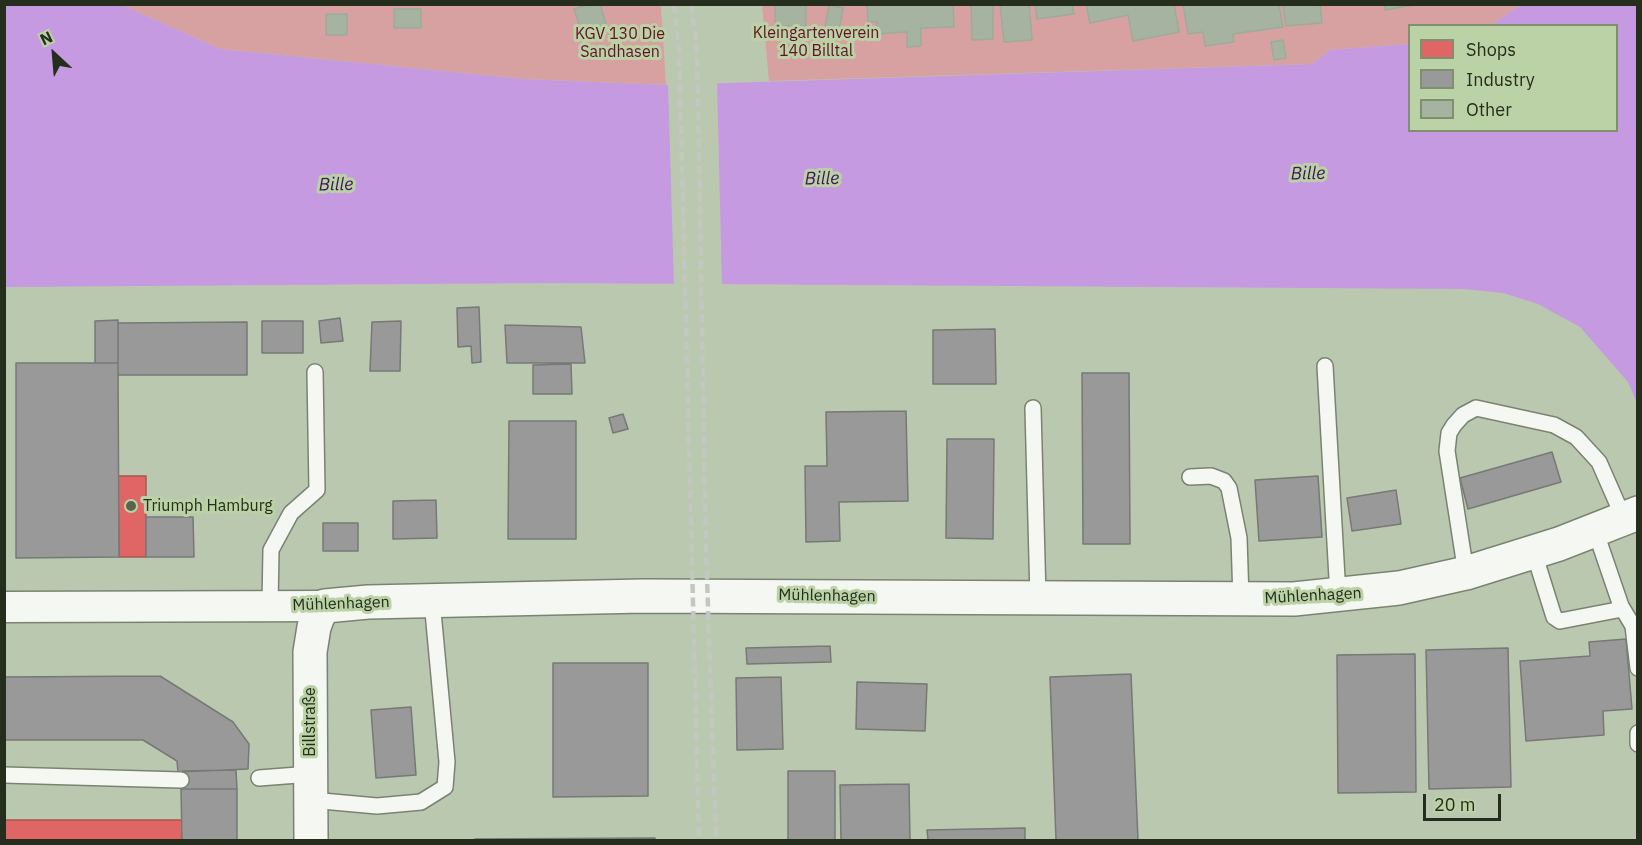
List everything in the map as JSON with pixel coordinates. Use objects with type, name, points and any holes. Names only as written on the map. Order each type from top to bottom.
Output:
[{"type":"street","name":"Mühlenhagen","points":[[4,608],[325,606],[368,602],[665,596],[1294,599],[1399,588],[1466,573],[1534,553],[1619,521]]},
{"type":"street","name":"Billstraße","points":[[311,840],[310,652],[314,627],[325,606]]},
{"type":"lane","points":[[1325,366],[1338,596]]},
{"type":"lane","points":[[270,606],[271,550],[291,513],[317,490],[315,372]]},
{"type":"lane","points":[[1033,408],[1038,598]]},
{"type":"lane","points":[[1466,573],[1447,451],[1449,433],[1454,425],[1463,415],[1476,408],[1554,425],[1576,436],[1599,462],[1619,521],[1621,606],[1633,626],[1638,668]]},
{"type":"lane","points":[[1190,477],[1211,476],[1224,481],[1228,488],[1239,538],[1241,599]]},
{"type":"lane","points":[[1534,553],[1554,617],[1560,621],[1617,610],[1621,606]]},
{"type":"lane","points":[[258,778],[311,787],[377,806],[421,802],[445,787],[447,762],[432,601]]},
{"type":"lane","points":[[1638,734],[1638,744]]},
{"type":"lane","points":[[4,775],[181,780]]},
{"type":"green space","name":"KGV 130 Die Sandhasen","points":[[122,5],[661,5],[666,85],[524,79],[220,49]]},
{"type":"green space","name":"Kleingartenverein 140 Billtal","points":[[762,5],[1520,5],[1493,24],[1408,24],[1408,44],[1330,50],[1312,64],[769,81]]},
{"type":"water","name":"Bille","points":[[4,5],[122,5],[220,49],[524,79],[666,85],[1312,64],[1330,50],[1408,44],[1408,132],[1618,132],[1618,24],[1493,24],[1520,5],[1637,5],[1637,403],[1628,382],[1580,327],[1538,304],[1503,293],[1464,289],[553,283],[5,287]]},
{"type":"pier","points":[[717,80],[722,287],[674,287],[668,82]]},
{"type":"building: Shops","points":[[118,476],[146,476],[146,557],[119,557]]},
{"type":"building: Shops","points":[[4,820],[182,820],[182,840],[4,840]]},
{"type":"building: Industry","points":[[479,307],[481,362],[472,363],[471,346],[458,347],[457,308]]},
{"type":"building: Industry","points":[[340,318],[343,341],[321,343],[319,321]]},
{"type":"building: Industry","points":[[118,320],[118,363],[95,363],[95,321]]},
{"type":"building: Industry","points":[[262,321],[303,321],[303,353],[262,353]]},
{"type":"building: Industry","points":[[401,321],[400,371],[370,371],[372,322]]},
{"type":"building: Industry","points":[[247,322],[247,375],[118,375],[118,323]]},
{"type":"building: Industry","points":[[505,325],[581,327],[585,363],[507,363]]},
{"type":"building: Industry","points":[[995,329],[996,384],[933,384],[933,330]]},
{"type":"building: Industry","points":[[16,363],[118,363],[119,557],[16,558]]},
{"type":"building: Industry","points":[[571,364],[572,394],[533,394],[533,365]]},
{"type":"building: Industry","points":[[1082,373],[1129,373],[1130,544],[1083,544]]},
{"type":"building: Industry","points":[[906,411],[908,501],[839,502],[840,541],[806,542],[805,466],[827,466],[826,412]]},
{"type":"building: Industry","points":[[623,414],[628,429],[613,433],[609,418]]},
{"type":"building: Industry","points":[[509,421],[576,421],[576,539],[508,539]]},
{"type":"building: Industry","points":[[947,439],[994,439],[993,539],[946,538]]},
{"type":"building: Industry","points":[[1552,452],[1561,482],[1468,509],[1460,478]]},
{"type":"building: Industry","points":[[1318,476],[1322,537],[1259,541],[1255,480]]},
{"type":"building: Industry","points":[[1396,490],[1401,524],[1352,531],[1347,498]]},
{"type":"building: Industry","points":[[436,500],[437,538],[393,539],[393,501]]},
{"type":"building: Industry","points":[[146,517],[193,517],[194,557],[146,557]]},
{"type":"building: Industry","points":[[323,523],[358,523],[358,551],[323,551]]},
{"type":"building: Industry","points":[[1626,639],[1632,709],[1603,711],[1604,735],[1526,741],[1520,661],[1590,656],[1589,642]]},
{"type":"building: Industry","points":[[830,646],[831,662],[747,664],[746,648]]},
{"type":"building: Industry","points":[[1508,648],[1511,787],[1429,789],[1426,650]]},
{"type":"building: Industry","points":[[1415,654],[1416,792],[1338,793],[1337,655]]},
{"type":"building: Industry","points":[[553,663],[648,663],[648,796],[553,797]]},
{"type":"building: Industry","points":[[1131,674],[1138,840],[1056,840],[1050,677]]},
{"type":"building: Industry","points":[[160,676],[233,722],[249,744],[248,769],[178,772],[177,761],[143,740],[4,740],[4,677]]},
{"type":"building: Industry","points":[[781,677],[783,749],[737,750],[736,678]]},
{"type":"building: Industry","points":[[857,682],[927,684],[925,731],[856,729]]},
{"type":"building: Industry","points":[[411,707],[416,775],[376,778],[371,710]]},
{"type":"building: Industry","points":[[236,770],[237,789],[181,789],[182,771]]},
{"type":"building: Industry","points":[[788,771],[835,771],[835,840],[788,840]]},
{"type":"building: Industry","points":[[909,784],[910,840],[841,840],[840,785]]},
{"type":"building: Industry","points":[[181,789],[237,789],[237,840],[182,840]]},
{"type":"building: Industry","points":[[1025,828],[1025,840],[928,840],[927,830]]},
{"type":"building: Industry","points":[[655,838],[655,840],[475,840],[475,839]]},
{"type":"building: Other","points":[[600,4],[606,24],[581,31],[574,9]]},
{"type":"building: Other","points":[[775,4],[806,4],[806,26],[775,26]]},
{"type":"building: Other","points":[[867,4],[953,4],[954,27],[921,28],[921,46],[907,47],[907,32],[878,34],[877,22],[868,22]]},
{"type":"building: Other","points":[[971,4],[993,4],[993,39],[972,40]]},
{"type":"building: Other","points":[[1000,4],[1029,4],[1032,40],[1004,42]]},
{"type":"building: Other","points":[[1035,4],[1072,4],[1074,14],[1037,19]]},
{"type":"building: Other","points":[[1086,4],[1174,4],[1179,32],[1133,41],[1128,15],[1090,23]]},
{"type":"building: Other","points":[[1183,4],[1279,4],[1283,27],[1233,34],[1234,42],[1205,46],[1203,32],[1188,34]]},
{"type":"building: Other","points":[[1283,4],[1320,4],[1322,23],[1286,26]]},
{"type":"building: Other","points":[[1384,4],[1419,4],[1385,10]]},
{"type":"building: Other","points":[[829,5],[843,8],[839,30],[825,27]]},
{"type":"building: Other","points":[[394,9],[421,9],[421,28],[394,28]]},
{"type":"building: Other","points":[[326,14],[347,14],[347,35],[326,35]]},
{"type":"building: Other","points":[[1283,40],[1286,58],[1274,60],[1271,42]]},
{"type":"railway","points":[[674,4],[679,49],[699,840]]},
{"type":"railway","points":[[691,4],[697,49],[706,548],[716,840]]},
{"type":"place","name":"Triumph Hamburg","points":[[131,506]]}]
